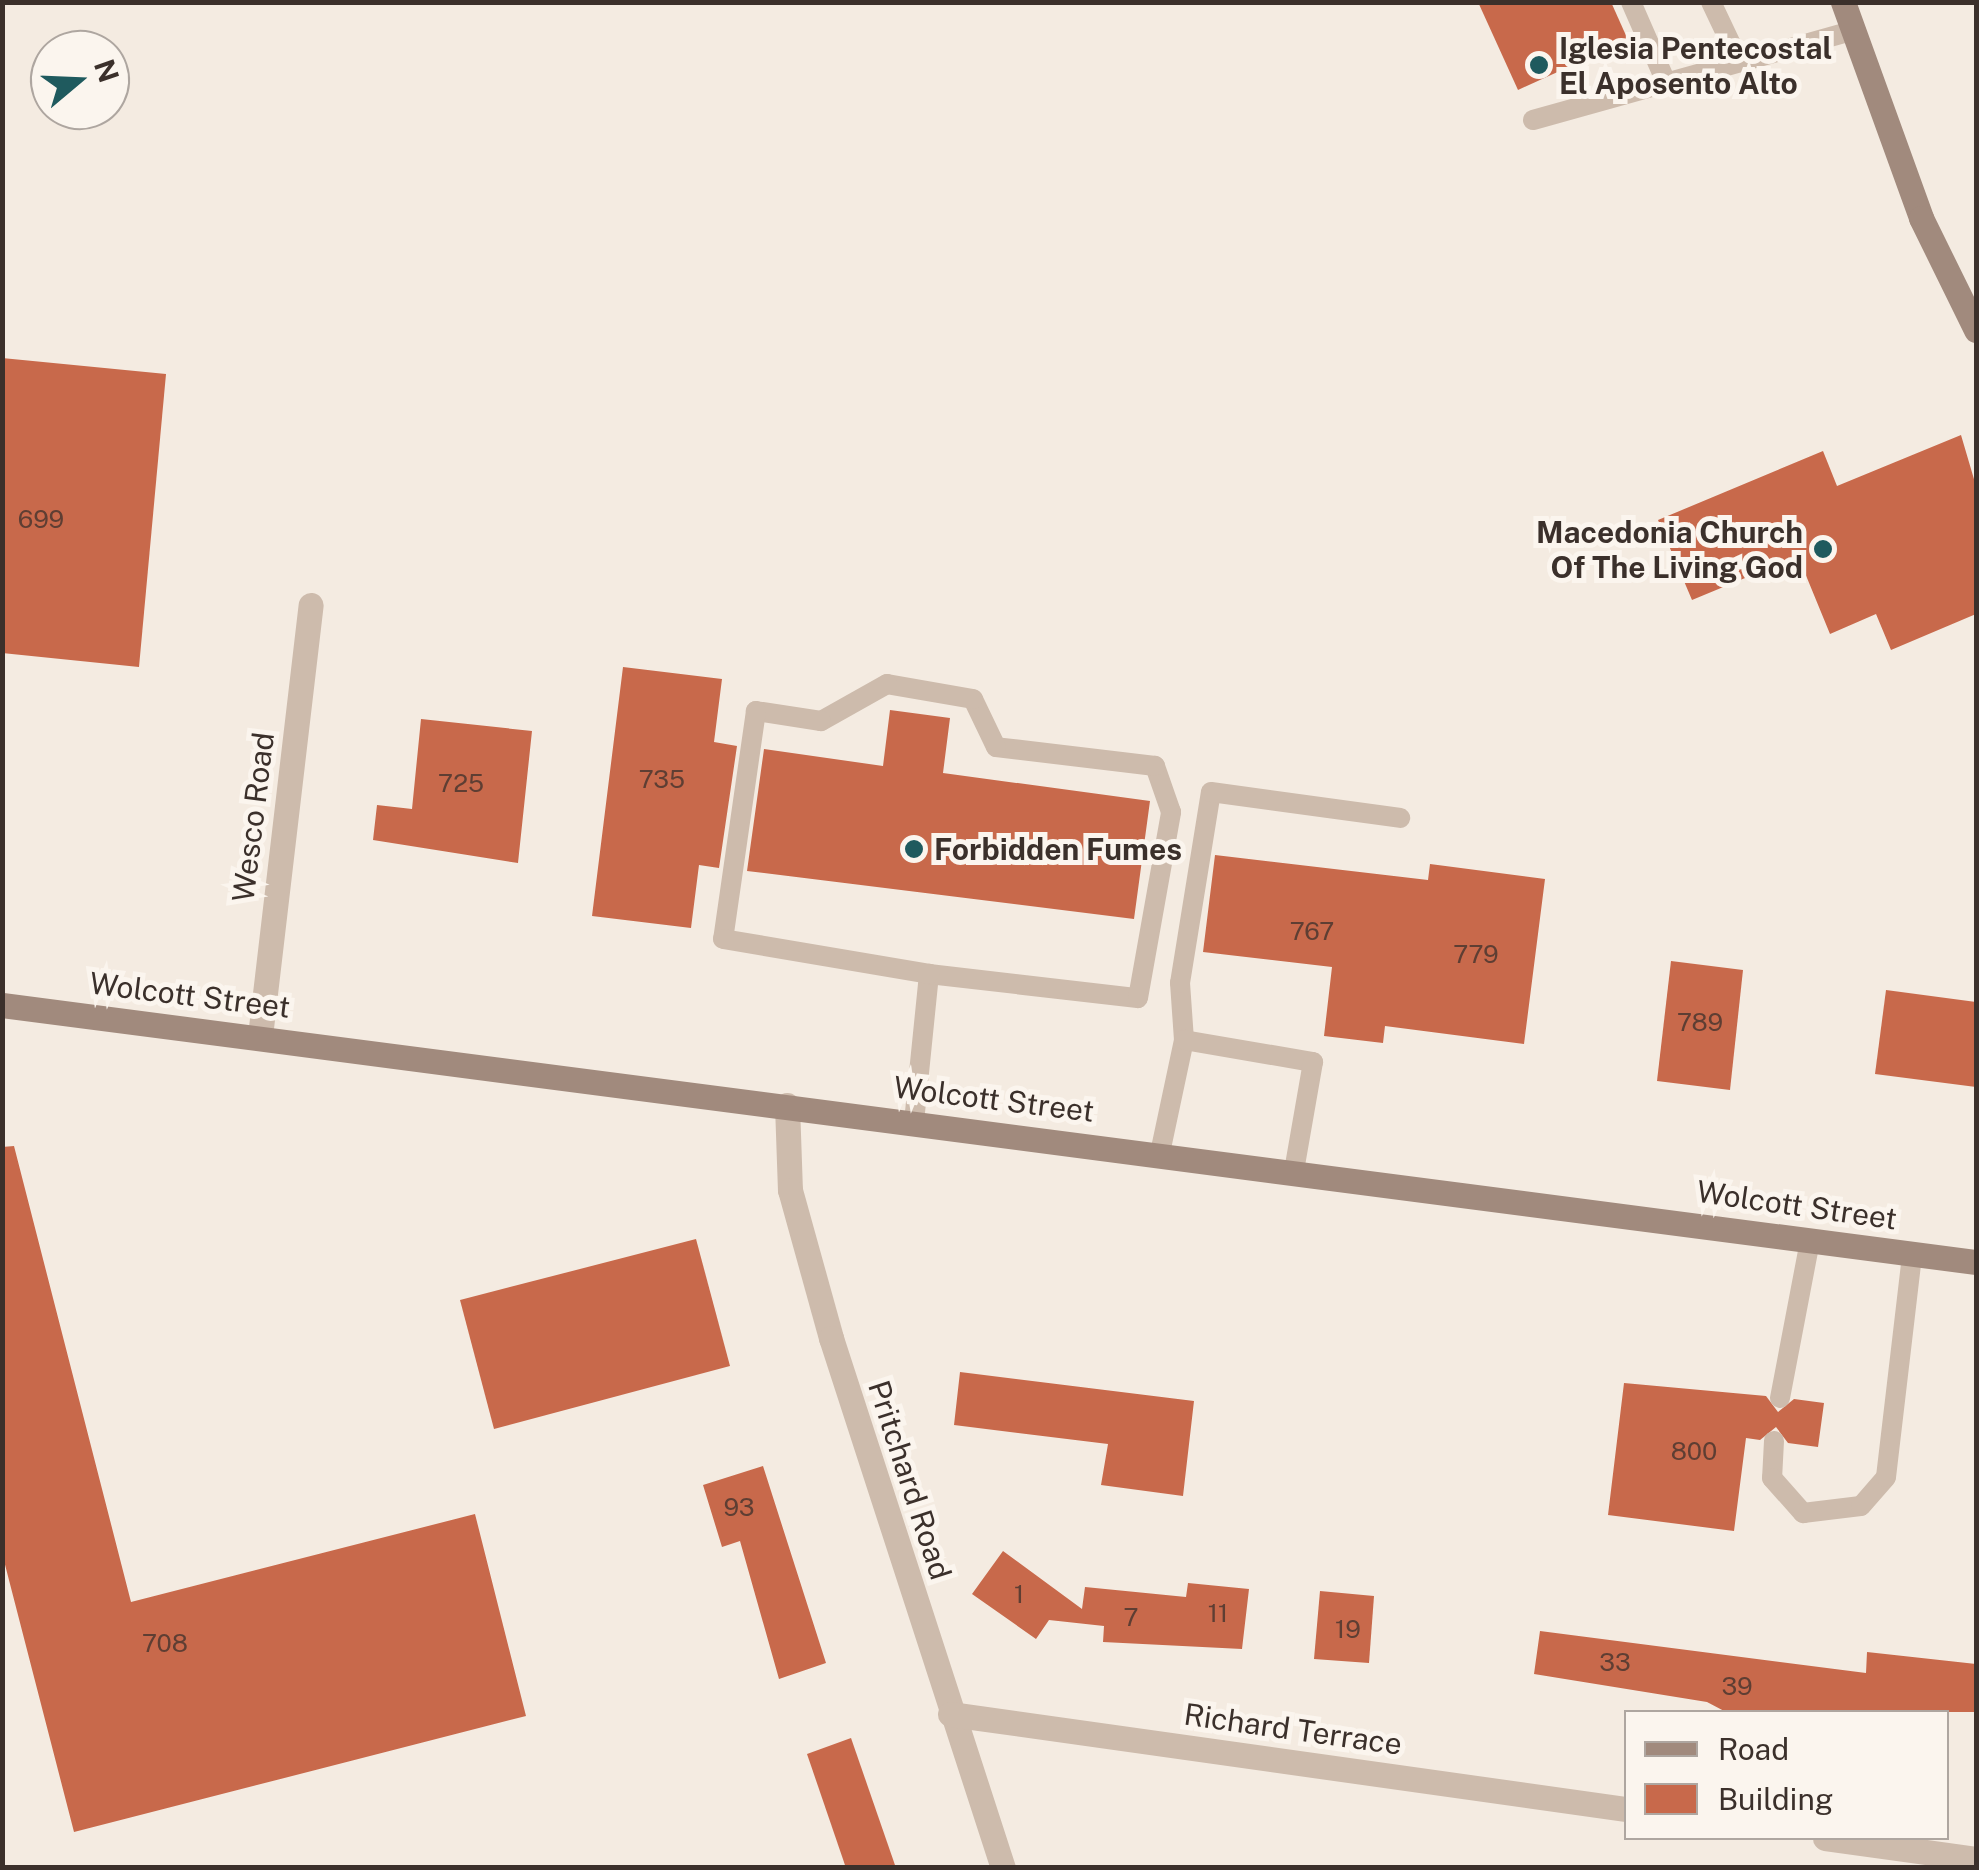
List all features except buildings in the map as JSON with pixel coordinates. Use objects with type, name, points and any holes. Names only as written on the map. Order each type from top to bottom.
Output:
[{"type":"main road","points":[[1843,2],[1920,218],[1976,330]]},
{"type":"main road","name":"Wolcott Street","points":[[2,1005],[1976,1262]]},
{"type":"street","name":"Wesco Road","points":[[260,1036],[311,605]]},
{"type":"street","name":"Pritchard Road","points":[[787,1106],[790,1190],[950,1714],[1004,1868]]},
{"type":"street","name":"Richard Terrace","points":[[950,1714],[1624,1810]]},
{"type":"street","points":[[1839,1840],[1976,1859]]},
{"type":"lane","points":[[1631,2],[1666,82]]},
{"type":"lane","points":[[1710,2],[1739,61]]},
{"type":"lane","points":[[1533,120],[1852,31]]},
{"type":"lane","points":[[886,684],[973,699],[996,746],[1155,766],[1171,812],[1138,998],[929,974],[723,939],[756,711],[821,721],[886,684]]},
{"type":"lane","points":[[1160,1153],[1184,1040],[1180,983],[1212,792],[1400,818]]},
{"type":"lane","points":[[914,1122],[929,974]]},
{"type":"lane","points":[[1184,1040],[1313,1062],[1294,1171]]},
{"type":"lane","points":[[1780,1398],[1810,1240]]},
{"type":"lane","points":[[1774,1441],[1772,1478],[1802,1513],[1861,1506],[1886,1477],[1912,1254]]},
{"type":"place","name":"Iglesia Pentecostal El Aposento Alto","points":[[1539,65]]},
{"type":"place","name":"Macedonia Church Of The Living God","points":[[1823,549]]},
{"type":"place","name":"Forbidden Fumes","points":[[914,849]]}]
